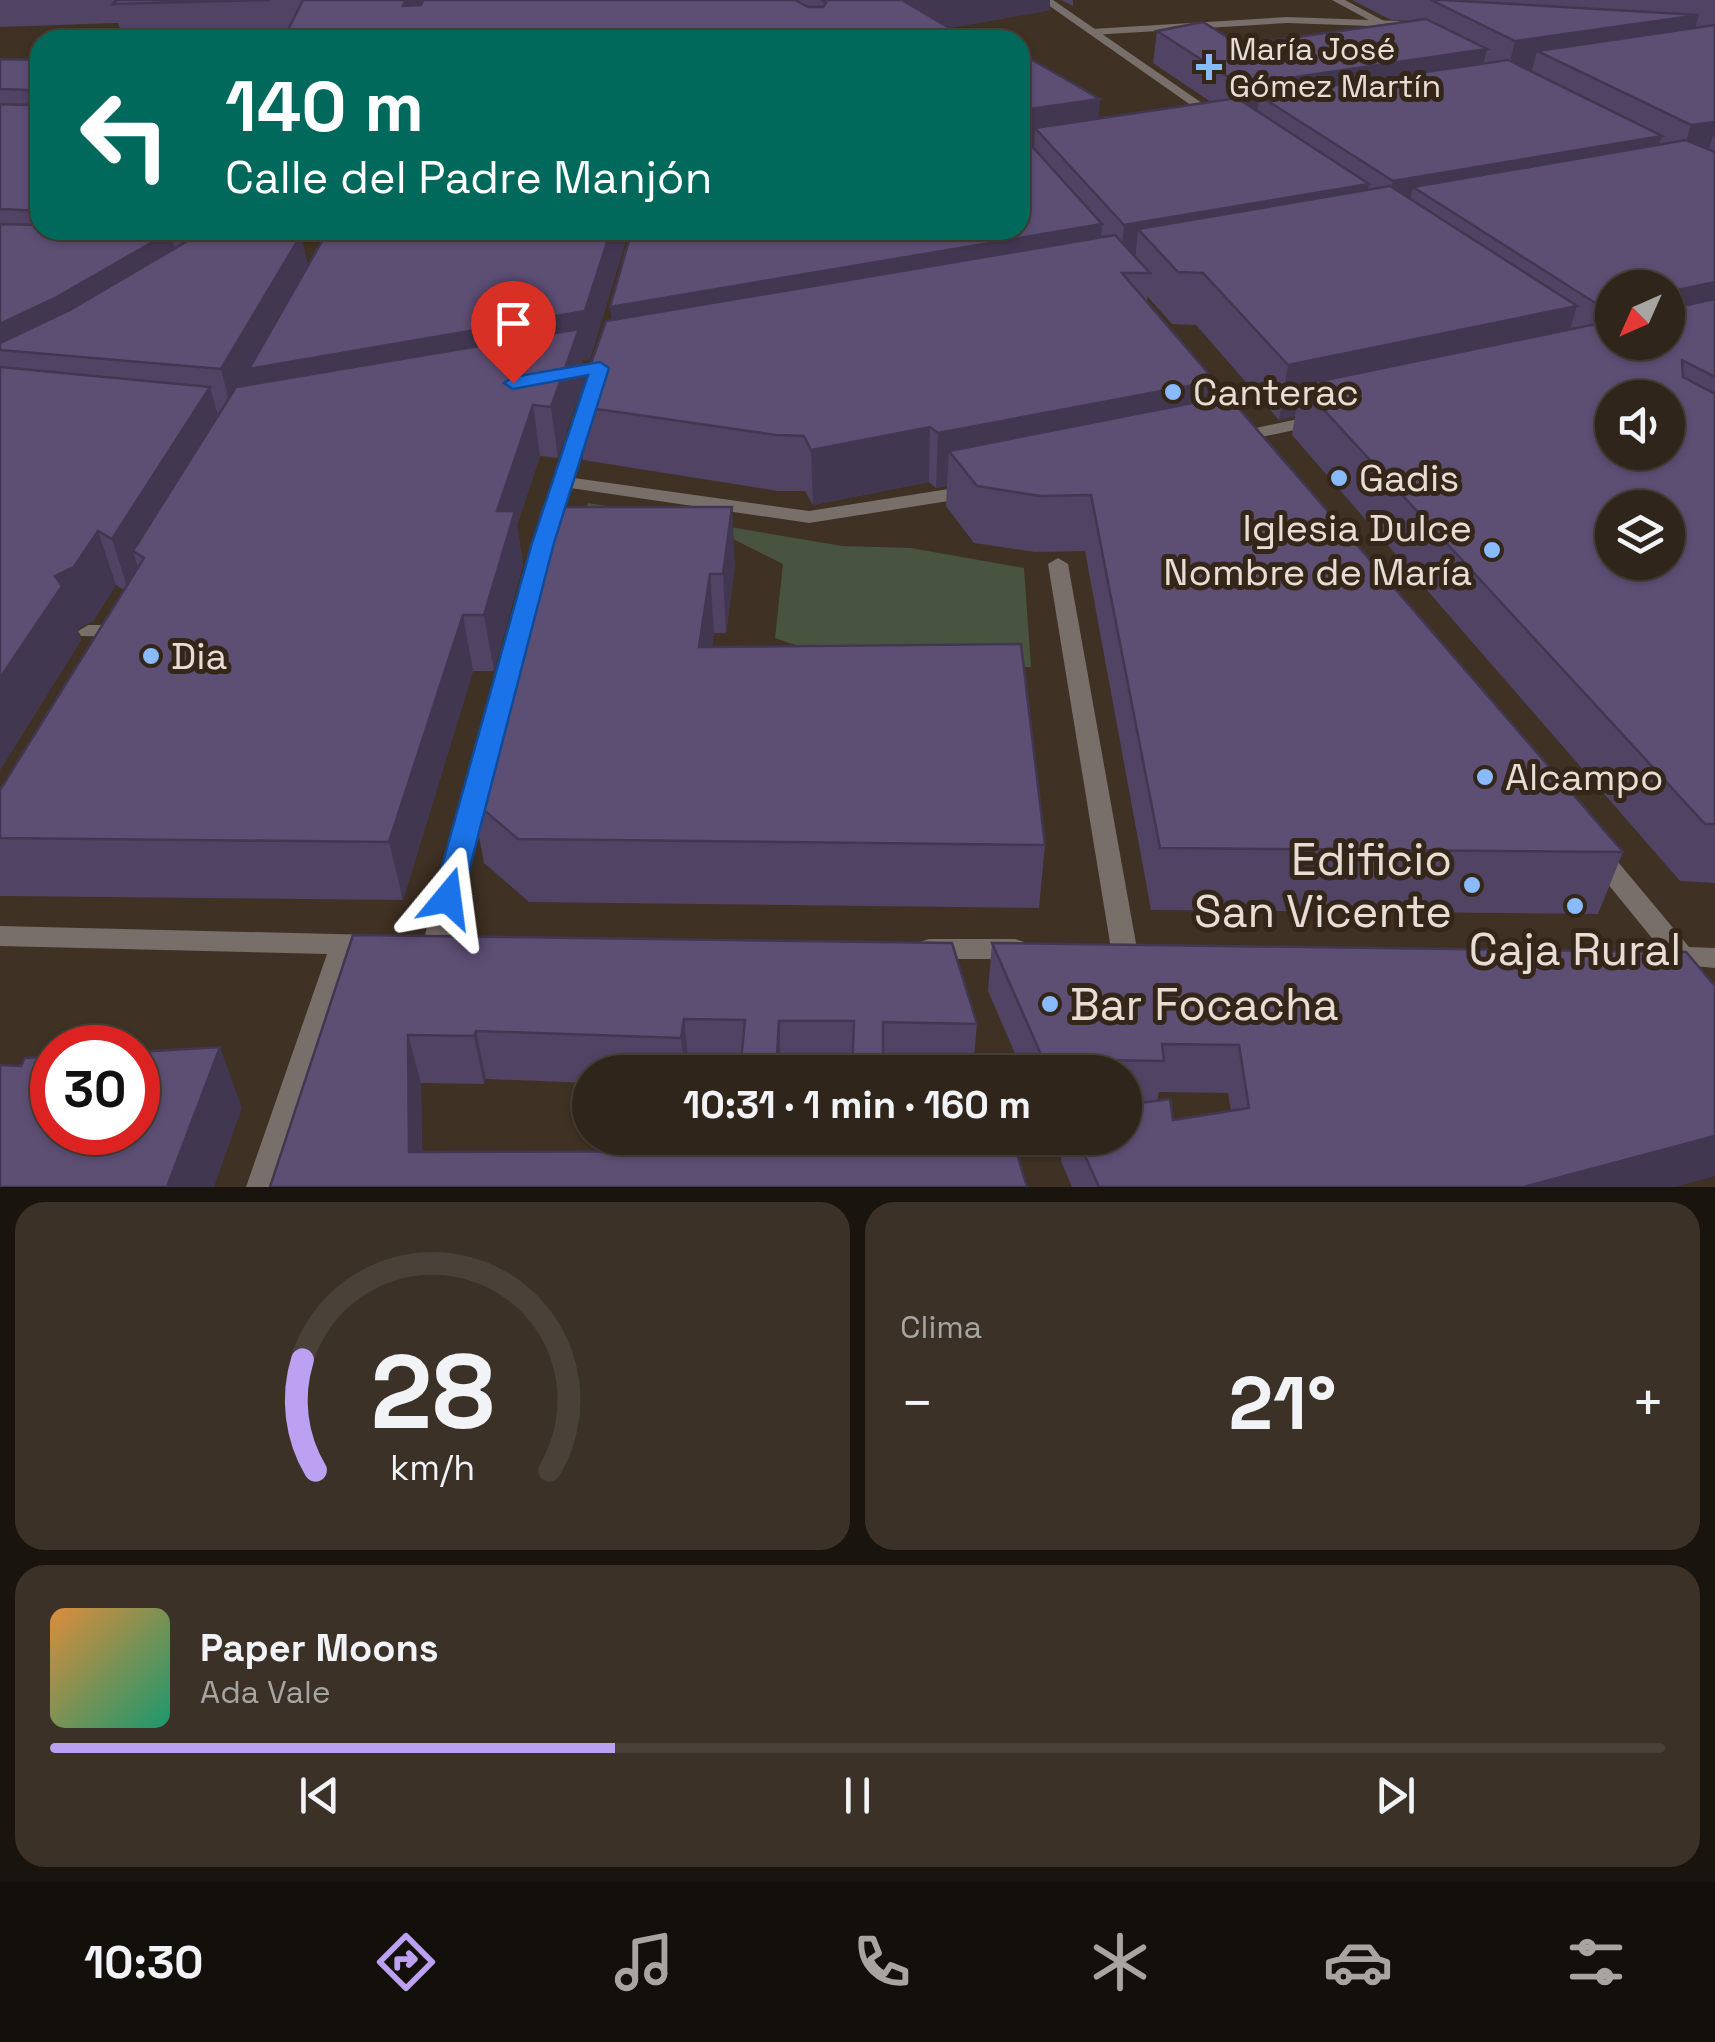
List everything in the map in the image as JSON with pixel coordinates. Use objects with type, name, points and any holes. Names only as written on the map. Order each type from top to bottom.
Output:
[{"type":"street","points":[[1046,0],[1230,126],[1205,130]]},
{"type":"street","points":[[1337,0],[1413,40]]},
{"type":"street","points":[[1092,32],[1286,20],[1421,26]]},
{"type":"street","points":[[543,543],[594,390]]},
{"type":"street","points":[[1209,443],[1334,416]]},
{"type":"street","points":[[564,482],[809,517],[993,487]]},
{"type":"street","points":[[1058,564],[1123,949]]},
{"type":"street","points":[[88,631],[120,631]]},
{"type":"street","points":[[0,936],[426,946],[488,751]]},
{"type":"street","points":[[1581,834],[1704,985]]},
{"type":"street","points":[[261,1187],[343,944]]},
{"type":"street","points":[[906,949],[1044,949]]},
{"type":"street","points":[[1647,957],[1715,958]]},
{"type":"green space","points":[[588,503],[842,546],[911,548],[1024,568],[1031,667],[859,667],[775,638],[783,564],[727,536],[577,534]]},
{"type":"building","points":[[117,0],[270,0],[113,4]]},
{"type":"building","points":[[303,0],[406,0],[403,6],[421,5],[423,0],[795,0],[808,7],[823,7],[826,3],[822,0],[902,0],[953,30],[288,30]]},
{"type":"building","points":[[1431,0],[1444,0],[1699,15],[1515,41]]},
{"type":"building","points":[[1426,19],[1487,49],[1241,85],[1157,31],[1203,22],[1240,45]]},
{"type":"building","points":[[1715,25],[1715,122],[1691,125],[1537,51]]},
{"type":"building","points":[[0,59],[30,60],[30,97],[28,90],[0,89]]},
{"type":"building","points":[[1030,59],[1100,99],[1030,109]]},
{"type":"building","points":[[1508,60],[1662,136],[1393,181],[1260,96]]},
{"type":"building","points":[[1237,98],[1369,184],[1124,225],[1035,128]]},
{"type":"building","points":[[30,102],[30,210],[0,209],[0,104]]},
{"type":"building","points":[[1686,140],[1715,152],[1715,282],[1685,288],[1685,270],[1595,270],[1595,303],[1413,187]]},
{"type":"building","points":[[1030,144],[1102,224],[1030,236]]},
{"type":"building","points":[[1390,186],[1577,306],[1288,365],[1203,273],[1178,272],[1138,229]]},
{"type":"building","points":[[0,224],[30,225],[30,240],[156,240],[55,298],[0,324]]},
{"type":"building","points":[[1115,235],[1150,273],[1122,273],[1215,381],[938,433],[930,427],[811,450],[804,436],[576,406],[606,321]]},
{"type":"building","points":[[189,240],[298,240],[221,369],[0,350],[0,343],[70,310]]},
{"type":"building","points":[[323,240],[608,240],[585,311],[249,369]]},
{"type":"building","points":[[629,240],[1007,240],[610,307]]},
{"type":"building","points":[[1715,299],[1715,377],[1682,360],[1685,305]]},
{"type":"building","points":[[1595,324],[1595,360],[1682,360],[1683,377],[1715,394],[1715,824],[1705,824],[1301,385]]},
{"type":"building","points":[[579,329],[551,407],[533,405],[497,511],[515,511],[484,615],[463,615],[389,842],[0,838],[0,790],[144,558],[133,551],[236,387]]},
{"type":"building","points":[[0,367],[210,387],[112,539],[98,531],[74,567],[55,576],[62,586],[0,678]]},
{"type":"building","points":[[1228,396],[1623,852],[1160,848],[1091,495],[1040,496],[977,486],[949,451]]},
{"type":"building","points":[[543,507],[732,507],[723,574],[710,574],[699,647],[1021,644],[1045,845],[518,839],[472,800],[525,611],[514,611]]},
{"type":"building","points":[[353,935],[952,943],[977,1024],[883,1022],[883,1055],[853,1055],[854,1021],[779,1021],[777,1055],[742,1055],[745,1020],[684,1019],[681,1038],[476,1031],[474,1036],[408,1035],[409,1152],[1017,1155],[1027,1187],[270,1187]]},
{"type":"building","points":[[992,943],[1686,952],[1715,986],[1715,1136],[1523,1187],[1099,1187],[1085,1155],[1142,1155],[1142,1103],[1170,1099],[1173,1120],[1249,1108],[1239,1045],[1162,1044],[1164,1061],[1142,1061],[1142,1055],[1041,1055]]},
{"type":"building","points":[[220,1047],[167,1187],[0,1187],[0,1065],[21,1066],[25,1058],[30,1058],[30,1155],[160,1155],[160,1051]]},
{"type":"place","name":"María José Gómez Martín","points":[[1209,67]]},
{"type":"place","name":"Canterac","points":[[1173,392]]},
{"type":"place","name":"Gadis","points":[[1339,478]]},
{"type":"place","name":"Iglesia Dulce Nombre de María","points":[[1492,550]]},
{"type":"place","name":"Dia","points":[[151,656]]},
{"type":"place","name":"Alcampo","points":[[1485,777]]},
{"type":"place","name":"Edificio San Vicente","points":[[1472,885]]},
{"type":"place","name":"Caja Rural","points":[[1575,906]]},
{"type":"place","name":"Bar Focacha","points":[[1050,1004]]},
{"type":"route","points":[[448,898],[543,543],[600,368],[513,383]]}]
